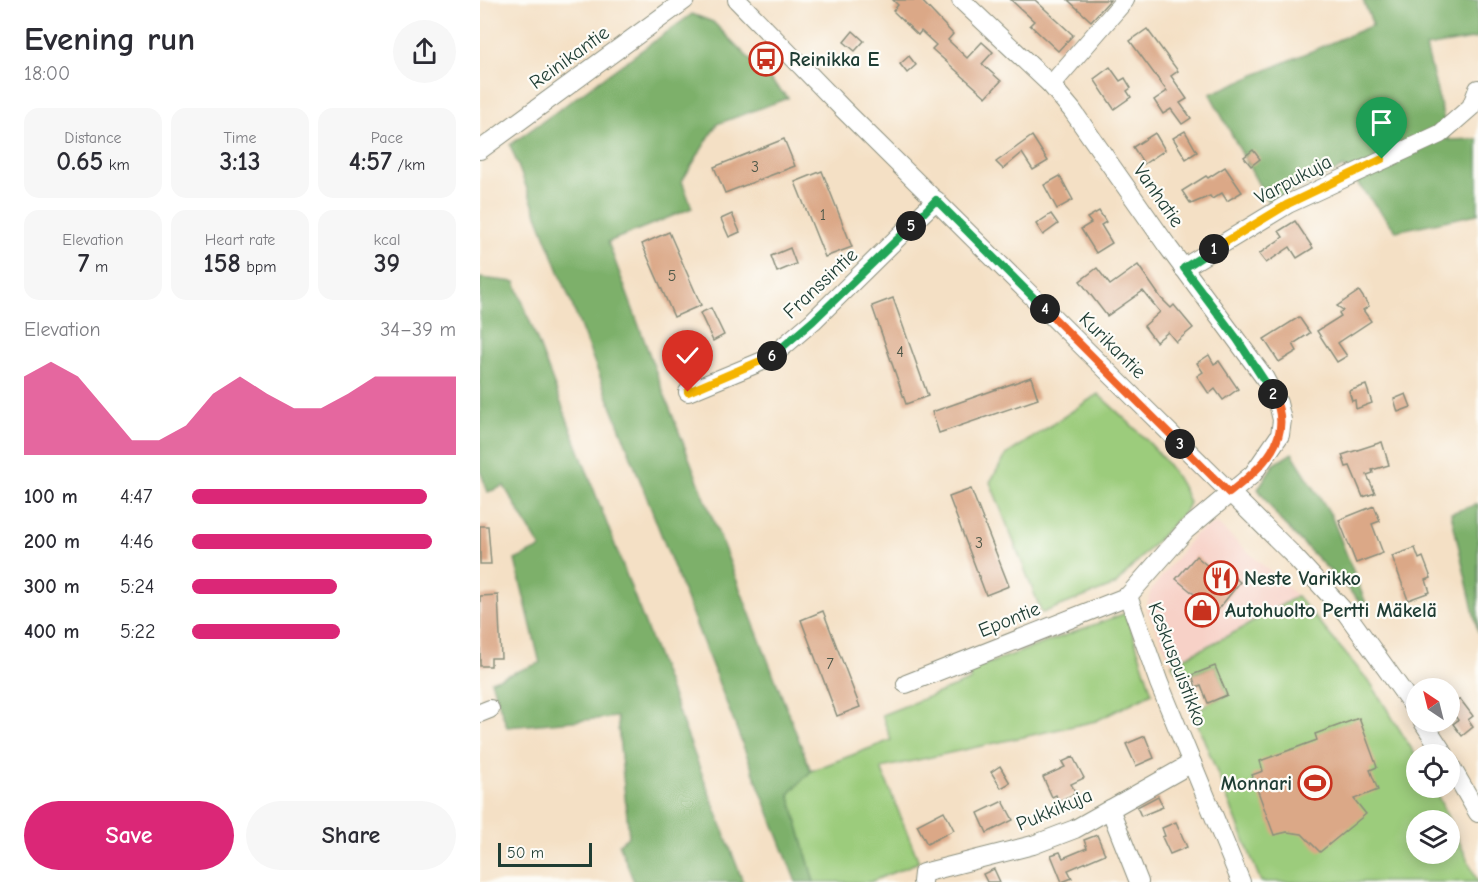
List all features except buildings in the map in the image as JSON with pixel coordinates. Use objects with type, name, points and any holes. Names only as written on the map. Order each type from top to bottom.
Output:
[{"type":"street","name":"Reinikantie","points":[[480,150],[685,0]]},
{"type":"street","name":"Kurikantie","points":[[737,0],[1290,552],[1346,613],[1406,696]]},
{"type":"street","name":"Vanhatie","points":[[961,0],[1051,85],[1072,110],[1264,377],[1278,403],[1282,420],[1280,435],[1253,474],[1229,493]]},
{"type":"street","points":[[1051,85],[1125,0]]},
{"type":"street","name":"Varpukuja","points":[[1184,268],[1288,204],[1440,134],[1471,107],[1478,89]]},
{"type":"street","name":"Franssintie","points":[[688,392],[770,358],[813,321],[936,200]]},
{"type":"street","name":"Keskuspuistikko","points":[[1229,493],[1186,530],[1128,596],[1159,683],[1241,882]]},
{"type":"street","name":"Epontie","points":[[906,684],[1128,596]]},
{"type":"street","name":"Pukkikuja","points":[[923,877],[1033,845],[1075,829],[1192,763]]},
{"type":"street","points":[[1460,782],[1478,813]]},
{"type":"street","points":[[1110,809],[1139,882]]},
{"type":"shaded area","points":[[1216,523],[1297,596],[1241,629],[1172,664],[1146,608],[1151,590],[1194,535]]},
{"type":"green space","points":[[1363,0],[1478,0],[1478,38],[1426,47],[1449,140],[1478,139],[1478,214],[1396,231],[1344,167],[1268,202],[1210,94],[1373,25]]},
{"type":"green space","points":[[692,14],[713,22],[788,98],[717,124],[682,181],[692,208],[608,242],[663,391],[811,771],[789,794],[814,882],[796,882],[510,145]]},
{"type":"green space","points":[[480,278],[515,282],[743,882],[634,882],[619,844],[629,836],[617,717],[507,727],[491,681],[540,663],[515,560],[541,548],[504,486],[488,492],[480,470]]},
{"type":"green space","points":[[1098,394],[1162,458],[1182,487],[1189,503],[1185,511],[1115,585],[1042,613],[990,482],[1006,455]]},
{"type":"green space","points":[[1292,453],[1331,515],[1369,611],[1280,520],[1258,489],[1273,465]]},
{"type":"green space","points":[[1478,504],[1478,632],[1451,513]]},
{"type":"green space","points":[[1297,596],[1372,685],[1409,744],[1406,744],[1406,798],[1439,798],[1444,810],[1406,810],[1406,864],[1460,864],[1460,844],[1478,882],[1261,882],[1194,715],[1208,703],[1227,695],[1215,666],[1180,678],[1172,664],[1241,629]]},
{"type":"green space","points":[[1126,613],[1152,693],[1096,721],[881,768],[919,862],[870,882],[814,882],[789,794],[811,771],[891,740],[882,715],[971,680],[968,671]]},
{"type":"place","name":"Reinikka E","points":[[766,59]]},
{"type":"place","name":"Neste Varikko","points":[[1221,578]]},
{"type":"place","name":"Autohuolto Pertti Mäkelä","points":[[1202,610]]},
{"type":"place","name":"Monnari","points":[[1315,783]]},
{"type":"route","points":[[688,392],[770,358],[813,321],[895,243],[936,200],[1229,493],[1253,474],[1269,454],[1280,435],[1282,420],[1278,403],[1264,377],[1184,268],[1288,204],[1382,159]]}]
